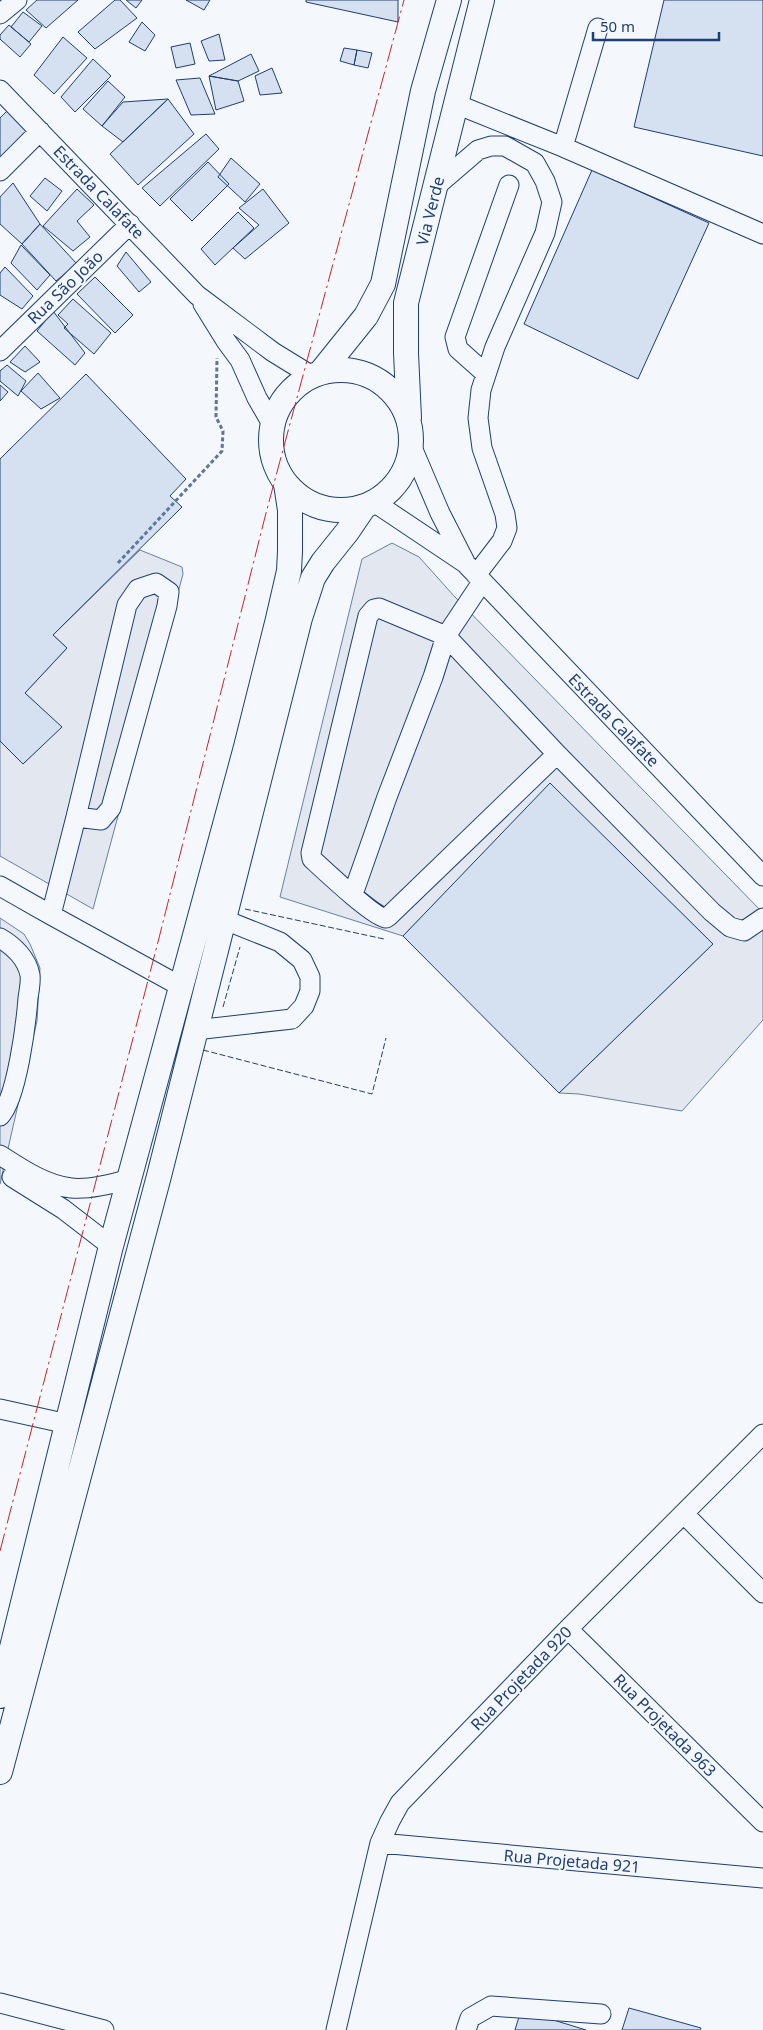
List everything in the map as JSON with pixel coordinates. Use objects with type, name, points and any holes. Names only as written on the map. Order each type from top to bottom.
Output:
[{"type":"main road","name":"Via Verde","points":[[316,374],[366,316],[383,284],[423,91],[448,0]]},
{"type":"main road","name":"Via Verde","points":[[410,435],[406,303],[482,0]]},
{"type":"main road","points":[[344,370],[366,374],[386,386],[401,404],[410,435],[408,463],[400,479],[388,492],[369,504],[343,510],[322,508],[302,499],[286,484],[275,466],[270,445],[272,424],[280,404],[294,387],[316,374],[344,370]]},
{"type":"main road","points":[[0,1772],[160,1176],[195,1030],[225,920],[289,618],[290,510],[286,484]]},
{"type":"main road","points":[[0,1696],[111,1246],[246,747],[289,618],[322,562],[369,504]]},
{"type":"street","points":[[0,14],[17,0]]},
{"type":"street","points":[[563,148],[598,28]]},
{"type":"street","name":"Estrada Calafate","points":[[0,90],[197,294],[273,352],[316,374]]},
{"type":"street","points":[[456,104],[763,234]]},
{"type":"street","points":[[0,171],[40,131]]},
{"type":"street","points":[[353,894],[386,797],[433,677],[446,636],[474,574],[502,541],[507,528],[505,514],[482,448],[479,426],[481,390],[494,347],[545,233],[552,202],[545,181],[535,162],[505,146],[491,146],[478,150],[436,187]]},
{"type":"street","points":[[486,374],[458,349],[455,337],[509,185]]},
{"type":"street","name":"Rua São João","points":[[0,351],[130,224]]},
{"type":"street","name":"Estrada Calafate","points":[[197,294],[240,360],[257,398],[272,424]]},
{"type":"street","name":"Estrada Calafate","points":[[410,435],[440,512],[474,574]]},
{"type":"street","name":"Estrada Calafate","points":[[369,504],[474,574],[760,867]]},
{"type":"street","points":[[51,915],[127,605],[138,588],[156,583],[169,592],[167,606],[111,808],[101,820],[76,817]]},
{"type":"street","points":[[557,754],[386,918],[380,916],[312,859],[311,853],[368,616],[374,609],[379,608],[446,636],[557,754],[730,927],[744,931],[763,918]]},
{"type":"street","points":[[0,886],[180,986]]},
{"type":"street","points":[[195,1030],[292,1018],[304,1006],[310,991],[310,977],[302,960],[280,942],[225,920]]},
{"type":"street","points":[[0,938],[12,945],[23,958],[30,976],[22,1045],[9,1102],[0,1116]]},
{"type":"street","points":[[0,1155],[36,1177],[71,1188],[84,1188],[129,1179]]},
{"type":"street","points":[[0,1169],[63,1209],[111,1246]]},
{"type":"street","points":[[0,1409],[68,1424]]},
{"type":"street","name":"Rua Projetada 920","points":[[336,2030],[380,1843],[400,1803],[568,1629],[763,1434]]},
{"type":"street","points":[[684,1514],[763,1593]]},
{"type":"street","name":"Rua Projetada 963","points":[[568,1629],[763,1822]]},
{"type":"street","name":"Rua Projetada 921","points":[[380,1843],[763,1878]]},
{"type":"street","points":[[0,2003],[35,2022],[104,2030]]},
{"type":"street","points":[[466,2030],[470,2018],[491,2006],[601,2014]]},
{"type":"path","points":[[118,563],[222,450],[223,431],[216,417],[216,359],[226,341]]},
{"type":"shaded area","points":[[392,543],[419,557],[455,597],[763,913],[763,1020],[682,1111],[579,1094],[559,1093],[713,944],[550,784],[403,936],[280,897],[362,559]]},
{"type":"shaded area","points":[[140,550],[182,567],[183,574],[93,909],[0,856],[0,741],[23,764],[61,727],[25,693],[67,648],[53,635]]},
{"type":"shaded area","points":[[0,918],[24,934],[40,968],[37,1021],[0,1184]]},
{"type":"building","points":[[37,0],[78,0],[46,28],[26,10]]},
{"type":"building","points":[[115,0],[120,0],[137,18],[95,49],[78,32]]},
{"type":"building","points":[[126,0],[142,0],[136,8]]},
{"type":"building","points":[[186,0],[210,0],[204,10]]},
{"type":"building","points":[[306,0],[398,0],[398,22],[306,2]]},
{"type":"building","points":[[664,0],[763,0],[763,156],[634,127]]},
{"type":"building","points":[[23,12],[42,26],[29,42],[11,27]]},
{"type":"building","points":[[142,22],[155,35],[145,51],[129,42]]},
{"type":"building","points":[[9,25],[31,44],[20,57],[0,39],[0,35]]},
{"type":"building","points":[[219,34],[225,60],[209,61],[201,41]]},
{"type":"building","points":[[63,37],[87,58],[54,94],[34,75]]},
{"type":"building","points":[[190,43],[195,64],[176,68],[171,47]]},
{"type":"building","points":[[344,48],[357,50],[354,65],[340,61]]},
{"type":"building","points":[[357,50],[372,53],[368,68],[354,65]]},
{"type":"building","points":[[251,54],[259,71],[238,81],[209,76]]},
{"type":"building","points":[[93,59],[111,76],[75,112],[61,97]]},
{"type":"building","points":[[272,68],[282,93],[260,95],[255,76]]},
{"type":"building","points":[[209,76],[238,81],[244,101],[216,110]]},
{"type":"building","points":[[200,78],[215,114],[191,115],[176,80]]},
{"type":"building","points":[[108,81],[125,97],[102,126],[83,109]]},
{"type":"building","points":[[168,99],[194,134],[138,185],[110,154]]},
{"type":"building","points":[[168,99],[123,142],[102,126],[123,102]]},
{"type":"building","points":[[8,110],[33,134],[0,167],[0,118]]},
{"type":"building","points":[[206,134],[219,149],[160,206],[142,188]]},
{"type":"building","points":[[231,158],[260,184],[245,202],[218,177]]},
{"type":"building","points":[[208,162],[229,184],[192,221],[170,199]]},
{"type":"building","points":[[592,170],[709,223],[638,379],[524,324]]},
{"type":"building","points":[[45,178],[62,191],[47,211],[30,196]]},
{"type":"building","points":[[13,183],[40,224],[22,244],[0,224],[0,197]]},
{"type":"building","points":[[77,189],[94,205],[77,221],[90,237],[73,251],[43,226]]},
{"type":"building","points":[[263,189],[289,223],[245,259],[233,248],[259,225],[239,208]]},
{"type":"building","points":[[238,212],[254,228],[215,265],[201,249]]},
{"type":"building","points":[[40,224],[77,264],[56,281],[22,244]]},
{"type":"building","points":[[21,245],[50,275],[37,290],[11,263]]},
{"type":"building","points":[[126,252],[151,282],[139,292],[117,266]]},
{"type":"building","points":[[5,267],[33,296],[22,309],[0,295],[0,273]]},
{"type":"building","points":[[95,277],[133,315],[115,333],[77,294]]},
{"type":"building","points":[[73,299],[111,333],[94,354],[64,328],[68,324],[58,315]]},
{"type":"building","points":[[53,311],[85,353],[75,365],[37,331]]},
{"type":"building","points":[[25,346],[40,362],[25,372],[10,362]]},
{"type":"building","points":[[7,365],[26,381],[18,396],[0,381],[0,371]]},
{"type":"building","points":[[38,373],[60,398],[41,409],[21,391]]},
{"type":"building","points":[[86,374],[186,479],[170,496],[182,507],[53,635],[67,648],[25,693],[62,727],[23,764],[0,741],[0,459]]},
{"type":"building","points":[[0,385],[8,392],[0,401]]},
{"type":"building","points":[[550,783],[713,944],[559,1093],[403,936]]},
{"type":"building","points":[[629,2008],[701,2028],[700,2030],[622,2030]]},
{"type":"building","points":[[521,2010],[586,2030],[515,2030]]},
{"type":"fence","points":[[245,909],[384,939]]},
{"type":"fence","points":[[223,1007],[240,947]]},
{"type":"fence","points":[[203,1050],[372,1094],[386,1038]]},
{"type":"power","points":[[0,1551],[159,938],[266,513],[404,0]]}]
